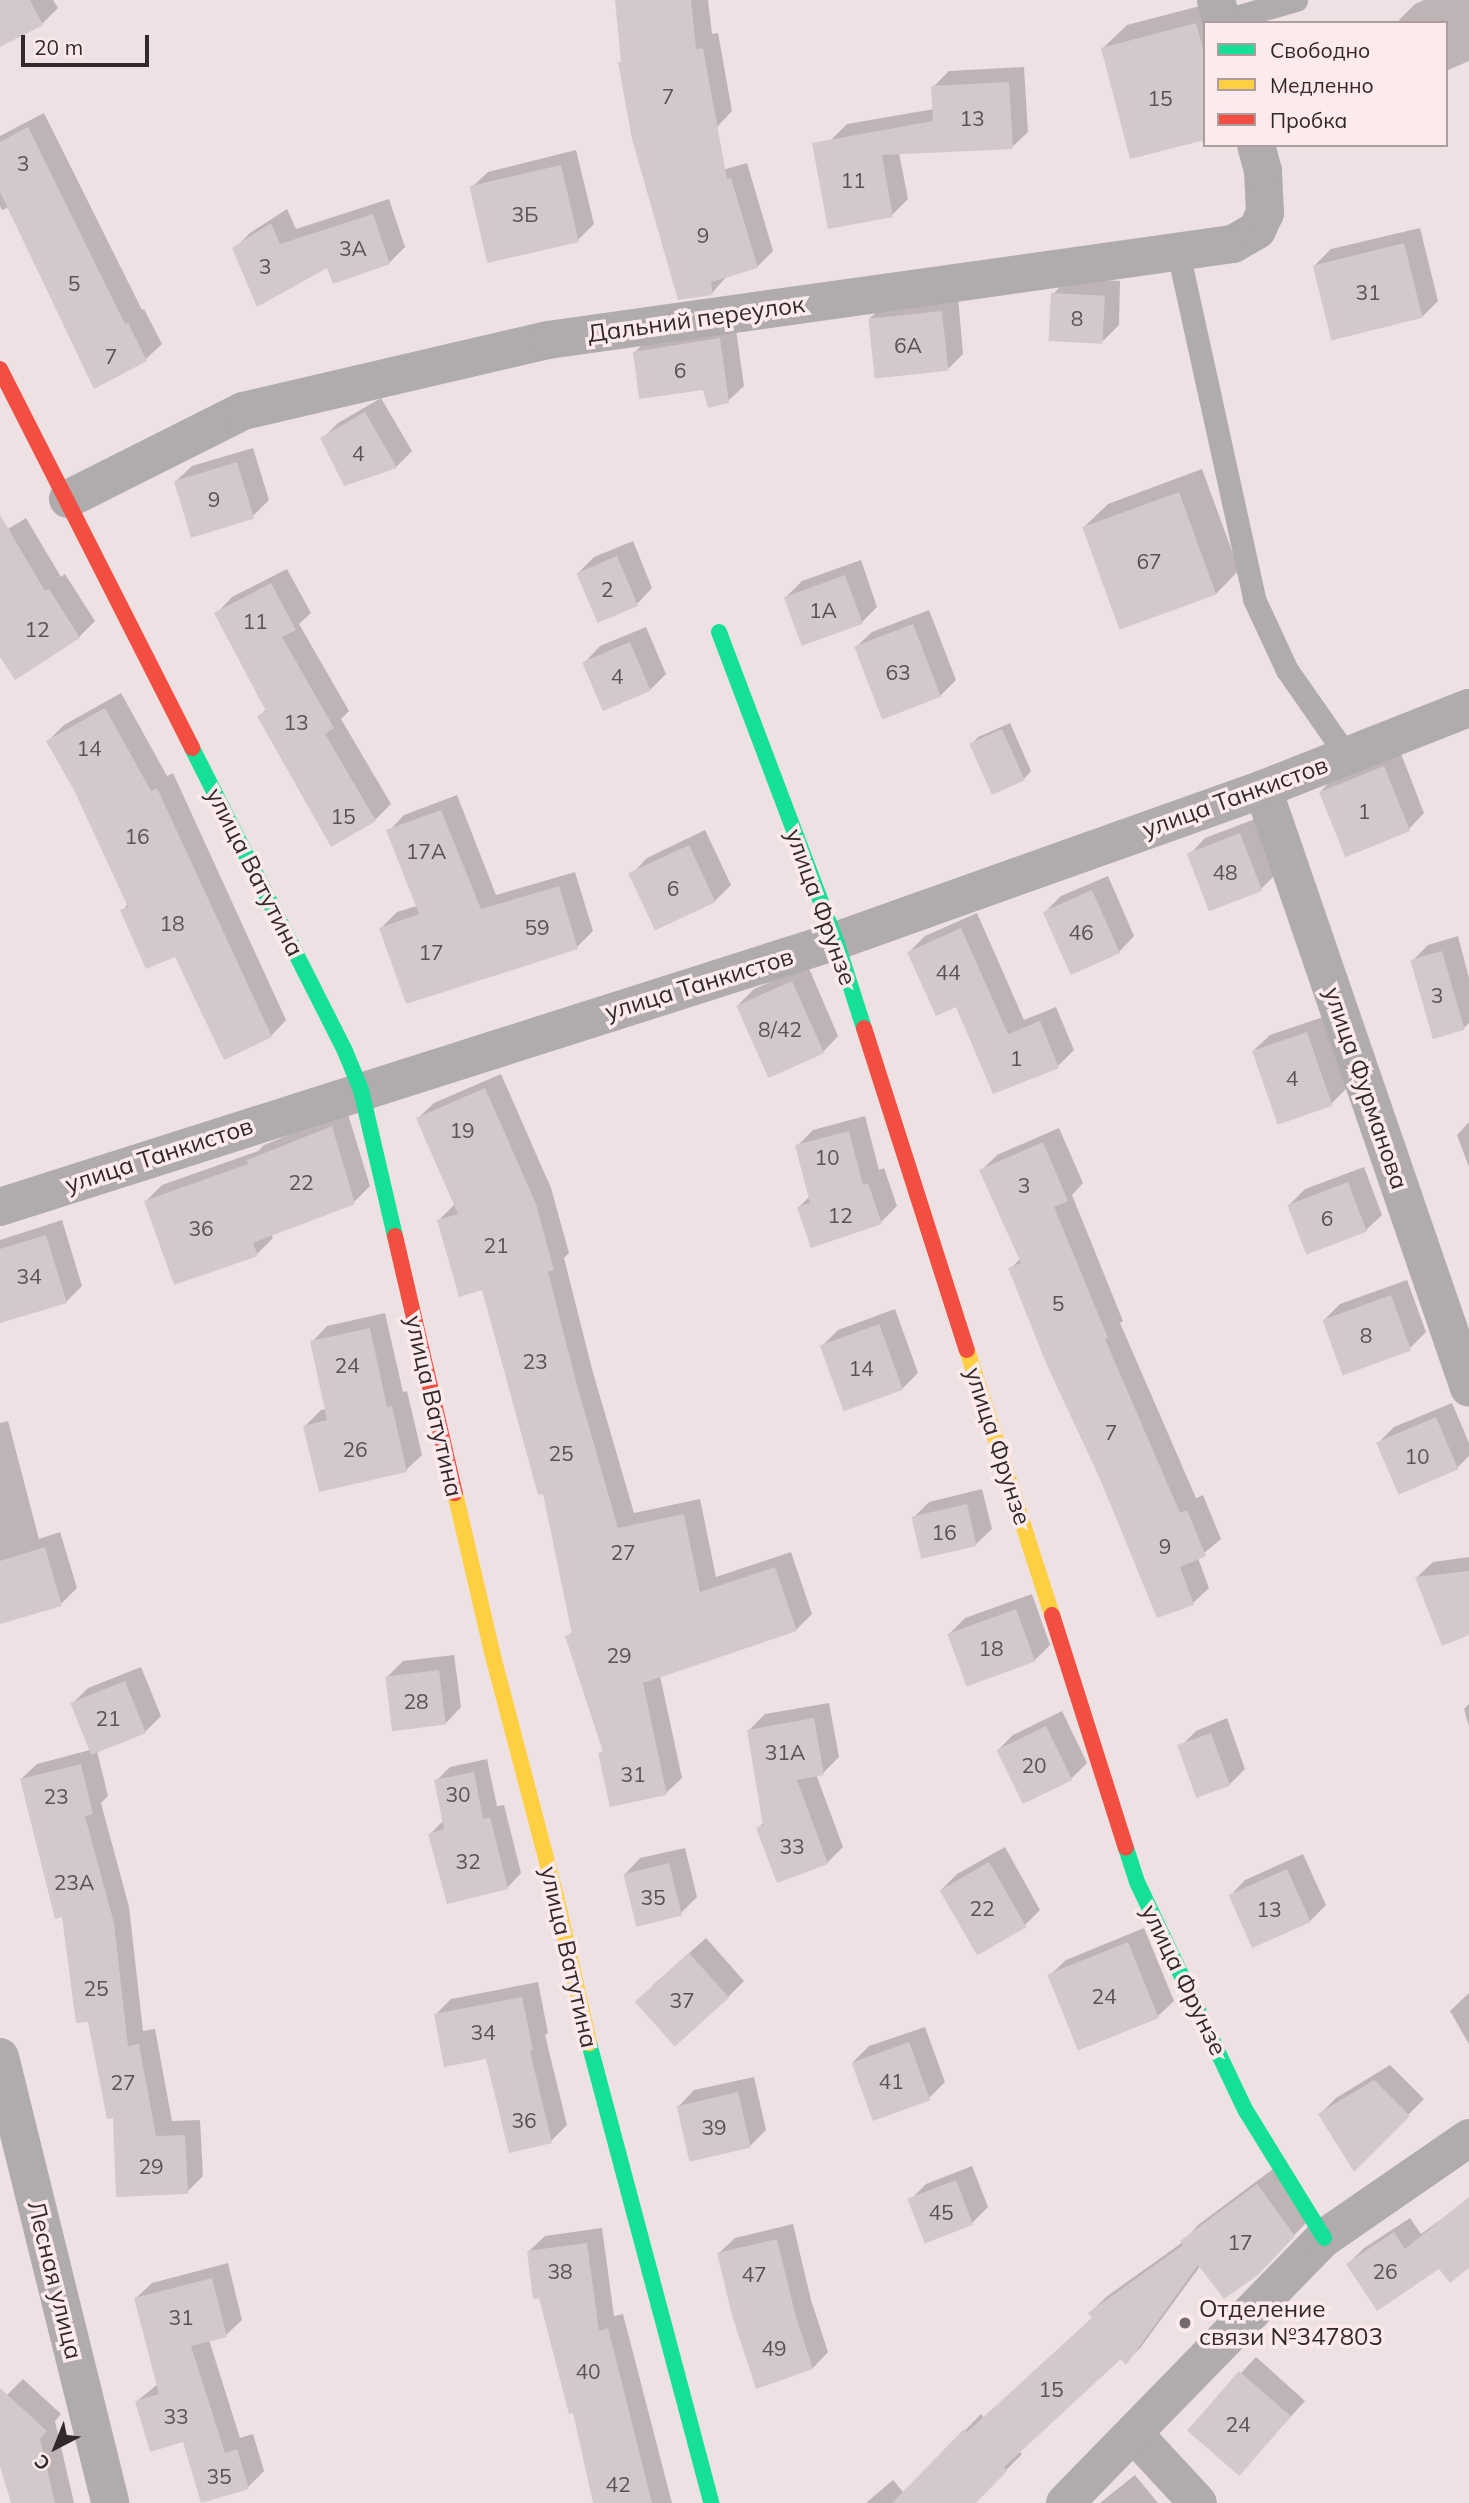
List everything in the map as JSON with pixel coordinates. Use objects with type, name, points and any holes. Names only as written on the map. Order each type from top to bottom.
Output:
[{"type":"street","name":"Дальний переулок","points":[[68,499],[243,411],[548,340],[1233,244],[1257,230],[1265,213],[1263,171],[1257,147]]},
{"type":"street","name":"улица Ватутина","points":[[0,369],[345,1051],[361,1090],[494,1660],[556,1896],[636,2227],[711,2503]]},
{"type":"street","name":"улица Фрунзе","points":[[719,632],[836,941],[1138,1884],[1246,2111],[1324,2238]]},
{"type":"street","name":"улица Танкистов","points":[[0,1206],[836,941],[1263,789],[1469,708]]},
{"type":"street","name":"улица Фурманова","points":[[1263,789],[1469,1388]]},
{"type":"street","name":"Лесная улица","points":[[0,2057],[110,2503]]},
{"type":"street","points":[[1065,2503],[1324,2238],[1469,2138]]},
{"type":"street","points":[[1133,2434],[1198,2503]]},
{"type":"lane","points":[[1220,14],[1296,0]]},
{"type":"lane","points":[[1178,252],[1254,599],[1287,670],[1347,756]]},
{"type":"building","points":[[0,0],[30,0],[43,25],[0,47]]},
{"type":"building","points":[[615,0],[691,0],[696,49],[703,48],[727,179],[731,178],[758,268],[711,282],[713,295],[678,300],[632,139],[618,62],[621,62]]},
{"type":"building","points":[[1196,23],[1203,49],[1203,141],[1130,159],[1101,48]]},
{"type":"building","points":[[1009,82],[1013,149],[882,155],[893,217],[828,229],[812,143],[933,121],[931,86]]},
{"type":"building","points":[[28,127],[125,324],[128,323],[147,361],[94,389],[0,192],[0,142]]},
{"type":"building","points":[[561,165],[579,242],[487,263],[469,186]]},
{"type":"building","points":[[373,214],[390,264],[333,284],[327,268],[257,307],[232,248],[271,223],[280,244]]},
{"type":"building","points":[[1404,243],[1423,318],[1331,340],[1313,266]]},
{"type":"building","points":[[1051,293],[1105,296],[1102,344],[1048,341]]},
{"type":"building","points":[[942,311],[948,371],[875,378],[868,319]]},
{"type":"building","points":[[720,338],[729,403],[708,408],[703,390],[639,399],[633,352]]},
{"type":"building","points":[[365,412],[397,468],[344,486],[320,438]]},
{"type":"building","points":[[237,462],[254,518],[191,538],[174,481]]},
{"type":"building","points":[[1179,492],[1216,594],[1119,630],[1082,527]]},
{"type":"building","points":[[0,515],[45,591],[49,589],[80,638],[15,680],[0,657]]},
{"type":"building","points":[[617,556],[638,606],[598,623],[576,573]]},
{"type":"building","points":[[845,575],[863,624],[802,646],[784,597]]},
{"type":"building","points":[[271,583],[296,630],[282,637],[334,728],[325,734],[376,821],[331,847],[257,716],[266,711],[214,613]]},
{"type":"building","points":[[913,624],[941,697],[882,719],[854,647]]},
{"type":"building","points":[[630,642],[651,691],[603,711],[582,662]]},
{"type":"building","points":[[105,708],[151,791],[157,788],[272,1037],[224,1060],[175,957],[146,969],[120,910],[128,907],[74,790],[46,741]]},
{"type":"building","points":[[1002,729],[1025,780],[992,795],[969,744]]},
{"type":"building","points":[[1384,766],[1410,831],[1345,857],[1319,792]]},
{"type":"building","points":[[441,810],[481,909],[559,886],[578,949],[406,1004],[379,928],[419,914],[386,830]]},
{"type":"building","points":[[1240,833],[1262,891],[1209,911],[1187,853]]},
{"type":"building","points":[[689,845],[716,902],[655,930],[628,873]]},
{"type":"building","points":[[1092,890],[1120,953],[1071,975],[1043,912]]},
{"type":"building","points":[[961,928],[1008,1034],[1040,1021],[1059,1068],[993,1094],[956,1007],[936,1016],[907,952]]},
{"type":"building","points":[[1442,951],[1465,1030],[1433,1039],[1410,960]]},
{"type":"building","points":[[792,981],[824,1053],[768,1078],[736,1006]]},
{"type":"building","points":[[1307,1032],[1332,1106],[1278,1125],[1252,1051]]},
{"type":"building","points":[[485,1088],[536,1204],[554,1270],[548,1272],[618,1528],[684,1514],[700,1592],[775,1567],[797,1631],[643,1683],[667,1795],[610,1807],[598,1753],[603,1752],[565,1636],[572,1634],[543,1494],[538,1495],[482,1290],[459,1297],[437,1220],[458,1214],[416,1118]]},
{"type":"building","points":[[332,1126],[355,1204],[253,1243],[258,1256],[174,1285],[144,1201],[248,1164],[247,1160]]},
{"type":"building","points":[[849,1131],[863,1185],[868,1183],[882,1224],[811,1248],[797,1207],[810,1203],[795,1145]]},
{"type":"building","points":[[1043,1142],[1068,1201],[1054,1207],[1108,1338],[1105,1339],[1180,1513],[1187,1510],[1206,1556],[1180,1567],[1194,1605],[1157,1618],[1100,1479],[1046,1363],[1008,1268],[1021,1263],[979,1170]]},
{"type":"building","points":[[1348,1182],[1367,1231],[1306,1255],[1287,1205]]},
{"type":"building","points":[[46,1235],[67,1303],[0,1323],[0,1249]]},
{"type":"building","points":[[1391,1295],[1411,1350],[1343,1375],[1322,1320]]},
{"type":"building","points":[[879,1324],[903,1390],[844,1411],[820,1346]]},
{"type":"building","points":[[370,1328],[387,1407],[392,1406],[407,1472],[319,1492],[303,1426],[327,1420],[310,1341]]},
{"type":"building","points":[[1436,1417],[1458,1469],[1398,1495],[1376,1442]]},
{"type":"building","points":[[967,1504],[977,1546],[921,1559],[911,1517]]},
{"type":"building","points":[[45,1547],[62,1606],[0,1624],[0,1561]]},
{"type":"building","points":[[1469,1571],[1469,1635],[1442,1646],[1415,1577]]},
{"type":"building","points":[[1016,1609],[1035,1662],[967,1687],[947,1634]]},
{"type":"building","points":[[439,1670],[446,1725],[392,1731],[385,1677]]},
{"type":"building","points":[[125,1681],[146,1733],[91,1755],[70,1703]]},
{"type":"building","points":[[814,1718],[824,1775],[797,1780],[828,1864],[777,1883],[756,1828],[763,1825],[747,1730]]},
{"type":"building","points":[[1046,1726],[1072,1780],[1023,1804],[997,1750]]},
{"type":"building","points":[[1211,1733],[1230,1786],[1196,1798],[1177,1745]]},
{"type":"building","points":[[81,1764],[93,1814],[85,1816],[114,1923],[128,2046],[139,2044],[156,2136],[185,2135],[188,2194],[116,2197],[113,2118],[107,2119],[88,2022],[76,2023],[62,1917],[55,1919],[20,1779]]},
{"type":"building","points":[[474,1772],[483,1819],[490,1817],[508,1889],[447,1904],[428,1834],[444,1829],[434,1780]]},
{"type":"building","points":[[989,1862],[1026,1927],[977,1955],[940,1890]]},
{"type":"building","points":[[669,1863],[682,1915],[636,1927],[623,1874]]},
{"type":"building","points":[[1287,1869],[1311,1922],[1252,1948],[1229,1895]]},
{"type":"building","points":[[1128,1942],[1159,2018],[1078,2051],[1047,1975]]},
{"type":"building","points":[[689,1953],[729,1998],[675,2046],[635,2002]]},
{"type":"building","points":[[522,1997],[533,2050],[530,2051],[552,2143],[509,2153],[486,2059],[444,2067],[434,2014]]},
{"type":"building","points":[[909,2042],[930,2100],[873,2121],[852,2063]]},
{"type":"building","points":[[1374,2080],[1410,2116],[1354,2172],[1318,2114]]},
{"type":"building","points":[[738,2092],[751,2148],[689,2162],[677,2106]]},
{"type":"building","points":[[956,2180],[973,2225],[925,2243],[907,2199]]},
{"type":"building","points":[[1257,2184],[1295,2236],[1258,2275],[1224,2299],[1198,2265],[1126,2365],[1121,2359],[1004,2467],[1007,2471],[976,2503],[892,2503],[964,2429],[967,2432],[1092,2318],[1088,2313],[1183,2245],[1180,2241]]},
{"type":"building","points":[[1469,2197],[1469,2268],[1450,2283],[1439,2269],[1377,2311],[1346,2264],[1394,2232],[1405,2249]]},
{"type":"building","points":[[777,2239],[796,2317],[813,2369],[756,2389],[732,2315],[717,2253]]},
{"type":"building","points":[[587,2243],[599,2331],[608,2328],[652,2503],[593,2503],[573,2413],[569,2414],[539,2298],[533,2299],[527,2251]]},
{"type":"building","points":[[212,2278],[227,2337],[191,2346],[225,2453],[237,2449],[249,2489],[201,2503],[183,2442],[150,2452],[135,2401],[159,2394],[134,2298]]},
{"type":"building","points":[[1239,2371],[1291,2416],[1239,2476],[1187,2431]]},
{"type":"building","points":[[0,2388],[47,2431],[40,2439],[55,2503],[11,2503],[0,2466]]},
{"type":"traffic: fast","points":[[719,632],[836,941],[864,1028]]},
{"type":"traffic: fast","points":[[192,748],[345,1051],[361,1090],[395,1236]]},
{"type":"traffic: fast","points":[[1126,1848],[1138,1884],[1246,2111],[1324,2238]]},
{"type":"traffic: fast","points":[[589,2043],[711,2503]]},
{"type":"traffic: slow","points":[[967,1350],[1052,1615]]},
{"type":"traffic: slow","points":[[455,1493],[494,1660],[556,1896],[589,2043]]},
{"type":"traffic: jam","points":[[0,369],[192,748]]},
{"type":"traffic: jam","points":[[864,1028],[967,1350]]},
{"type":"traffic: jam","points":[[395,1236],[455,1493]]},
{"type":"traffic: jam","points":[[1052,1615],[1126,1848]]},
{"type":"place","name":"Отделение связи №347803","points":[[1185,2323]]}]
